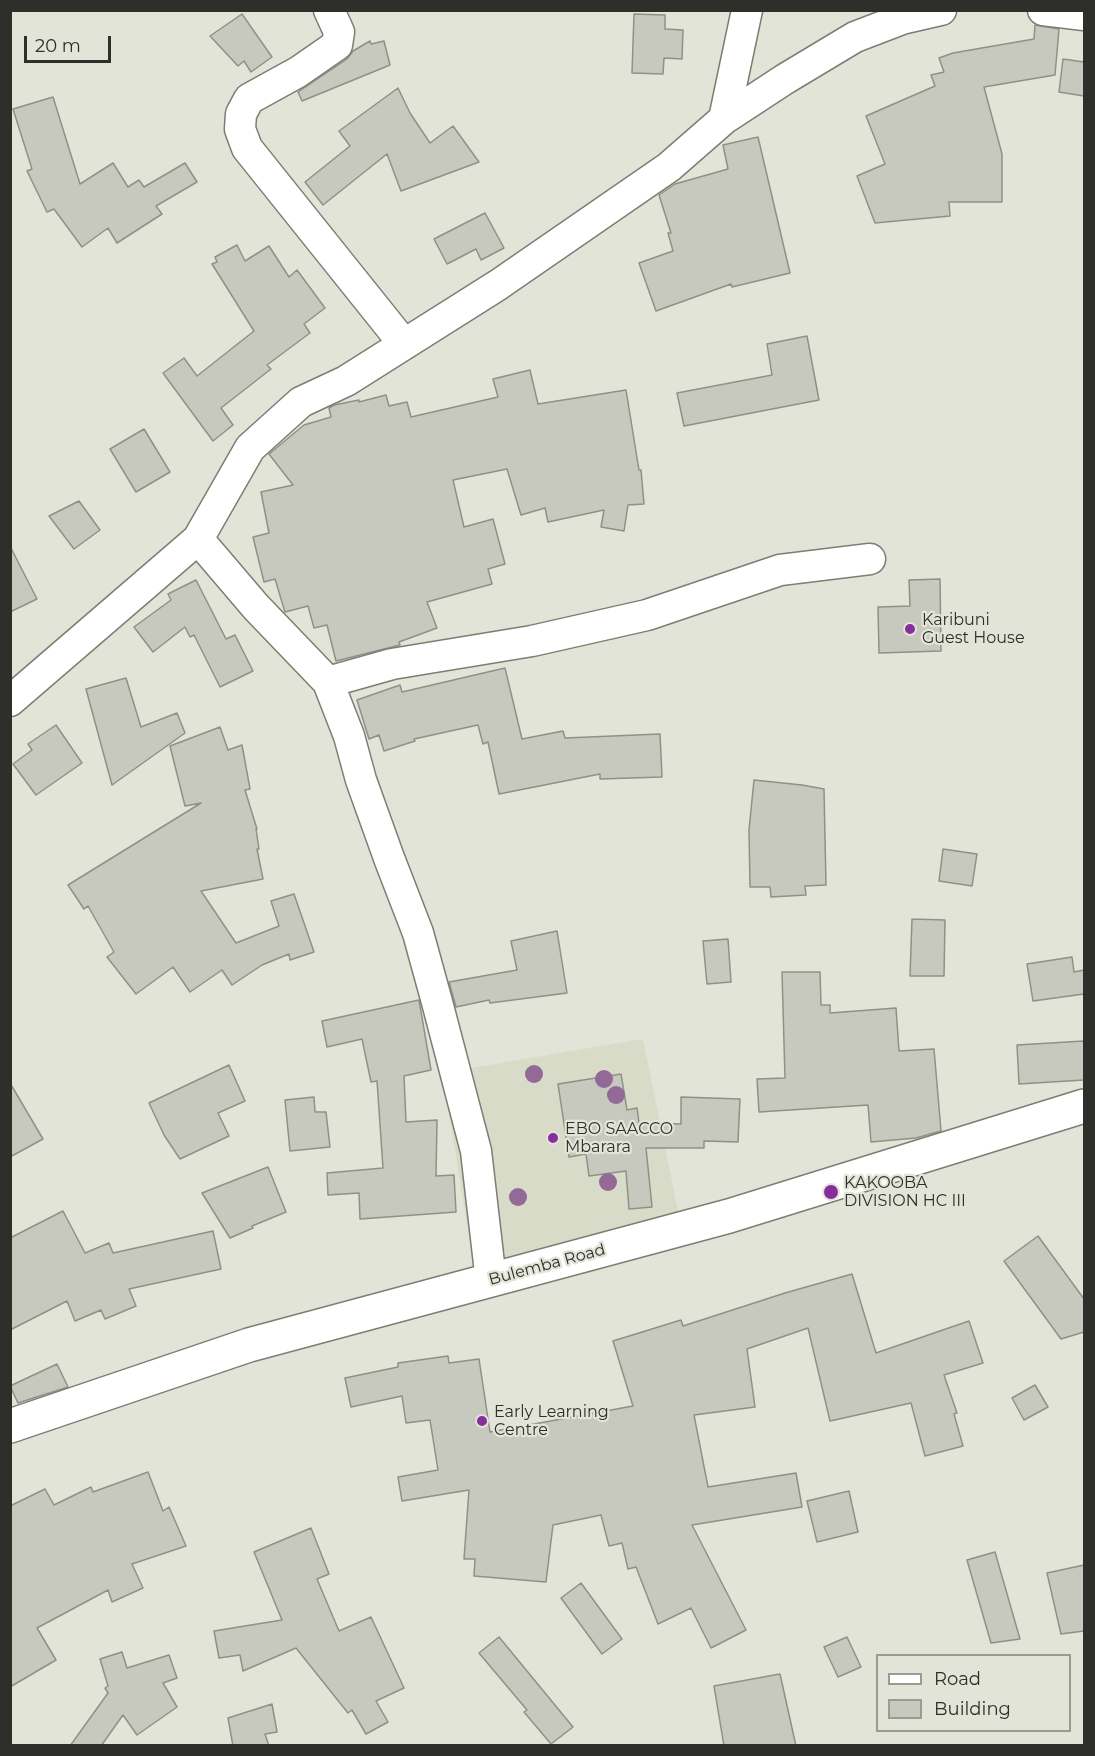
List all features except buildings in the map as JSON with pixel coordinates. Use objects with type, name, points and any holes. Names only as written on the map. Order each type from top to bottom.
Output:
[{"type":"main road","name":"Bulemba Road","points":[[10,1426],[249,1345],[729,1216],[1084,1106]]},
{"type":"street","points":[[329,10],[339,32],[337,45],[298,72],[249,99],[241,114],[240,129],[247,148],[404,344]]},
{"type":"street","points":[[724,119],[747,10]]},
{"type":"street","points":[[10,701],[198,539],[250,448],[301,402],[346,381],[498,285],[669,167],[724,119],[785,79],[855,37],[902,19],[941,10]]},
{"type":"street","points":[[1043,10],[1084,15]]},
{"type":"street","points":[[198,539],[256,607],[328,682],[349,736],[389,858],[418,933],[437,1002],[476,1151],[491,1281]]},
{"type":"street","points":[[328,682],[392,664],[532,641],[647,615],[780,570],[870,559]]},
{"type":"shaded area","points":[[643,1039],[679,1216],[476,1277],[442,1073]]},
{"type":"place","name":"Karibuni Guest House","points":[[910,629]]},
{"type":"place","name":"EBO SAACCO Mbarara","points":[[553,1138]]},
{"type":"place","name":"KAKOOBA DIVISION HC III","points":[[831,1192]]},
{"type":"place","name":"Early Learning Centre","points":[[482,1421]]}]
